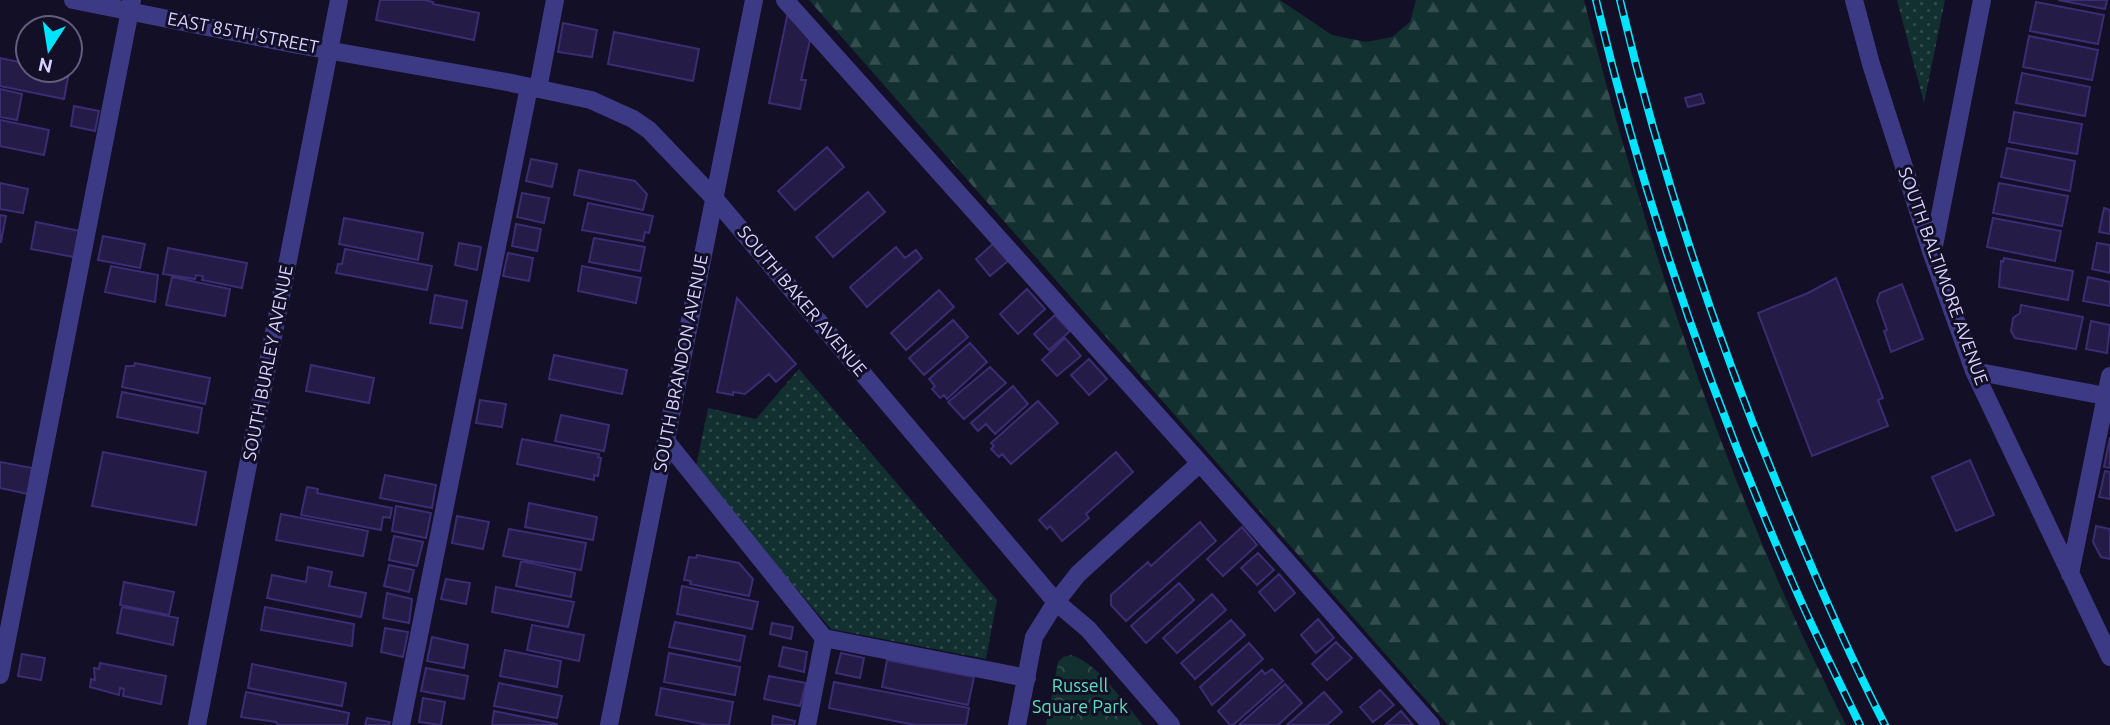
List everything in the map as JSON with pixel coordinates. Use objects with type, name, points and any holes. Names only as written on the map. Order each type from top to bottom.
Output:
[{"type":"street","name":"EAST 85TH STREET","points":[[73,0],[131,6],[329,50]]},
{"type":"street","name":"SOUTH BURLEY AVENUE","points":[[197,725],[339,0]]},
{"type":"street","points":[[401,725],[533,88],[555,0]]},
{"type":"street","name":"SOUTH BRANDON AVENUE","points":[[608,725],[754,0]]},
{"type":"street","points":[[785,0],[1431,725]]},
{"type":"street","name":"SOUTH BALTIMORE AVENUE","points":[[1854,0],[1871,64],[1932,254],[1974,371],[2110,657]]},
{"type":"street","points":[[1932,254],[1982,0]]},
{"type":"street","points":[[0,675],[131,6]]},
{"type":"street","name":"SOUTH BAKER AVENUE","points":[[329,50],[591,100],[633,118],[715,199],[1056,602],[1088,629],[1171,725]]},
{"type":"street","points":[[1974,371],[2108,397]]},
{"type":"street","points":[[2070,574],[2108,397],[2110,376]]},
{"type":"street","points":[[666,441],[824,638],[1027,678]]},
{"type":"street","points":[[1017,725],[1034,637],[1056,602],[1078,574],[1200,463]]},
{"type":"street","points":[[807,725],[824,638]]},
{"type":"green space","points":[[809,0],[1280,0],[1332,35],[1366,42],[1392,37],[1410,22],[1416,0],[1584,0],[1635,186],[1695,370],[1765,550],[1846,725],[1448,725]]},
{"type":"green space","points":[[1897,0],[1945,0],[1924,103]]},
{"type":"green space","points":[[799,369],[997,600],[986,659],[831,629],[695,472],[708,408],[756,419]]},
{"type":"green space","name":"Russell Square Park","points":[[1071,655],[1091,666],[1143,725],[1046,725],[1058,662]]},
{"type":"building","points":[[380,0],[425,0],[479,13],[474,40],[376,20]]},
{"type":"building","points":[[2058,0],[2107,0],[2105,9]]},
{"type":"building","points":[[2036,2],[2104,15],[2098,44],[2030,31]]},
{"type":"building","points":[[788,12],[812,31],[801,80],[806,80],[800,109],[769,103]]},
{"type":"building","points":[[563,23],[597,30],[592,57],[558,52]]},
{"type":"building","points":[[614,32],[699,49],[693,81],[608,64]]},
{"type":"building","points":[[2029,36],[2098,50],[2092,80],[2023,67]]},
{"type":"building","points":[[0,58],[14,61],[14,84],[67,84],[64,99],[0,86]]},
{"type":"building","points":[[2022,73],[2090,87],[2085,116],[2016,103]]},
{"type":"building","points":[[0,89],[22,94],[17,120],[0,117]]},
{"type":"building","points":[[1701,94],[1704,103],[1688,107],[1685,98]]},
{"type":"building","points":[[74,106],[99,111],[95,131],[71,126]]},
{"type":"building","points":[[2014,112],[2082,124],[2077,154],[2009,142]]},
{"type":"building","points":[[0,120],[49,130],[44,155],[0,146]]},
{"type":"building","points":[[827,147],[844,167],[795,210],[778,191]]},
{"type":"building","points":[[2007,148],[2075,161],[2070,191],[2001,177]]},
{"type":"building","points":[[531,159],[557,164],[552,187],[526,181]]},
{"type":"building","points":[[579,170],[635,181],[647,194],[643,210],[574,195]]},
{"type":"building","points":[[0,183],[28,189],[23,213],[0,209]]},
{"type":"building","points":[[1999,183],[2068,196],[2062,226],[1993,213]]},
{"type":"building","points":[[868,192],[885,212],[833,257],[816,237]]},
{"type":"building","points":[[522,193],[549,198],[544,223],[517,217]]},
{"type":"building","points":[[588,203],[653,216],[649,233],[645,232],[643,241],[582,230]]},
{"type":"building","points":[[2104,208],[2110,210],[2110,234],[2099,232]]},
{"type":"building","points":[[0,215],[6,216],[1,242],[0,242]]},
{"type":"building","points":[[344,218],[423,233],[418,260],[339,244]]},
{"type":"building","points":[[1993,218],[2061,231],[2055,261],[1987,247]]},
{"type":"building","points":[[36,222],[80,231],[74,257],[31,249]]},
{"type":"building","points":[[516,224],[541,229],[537,251],[512,246]]},
{"type":"building","points":[[103,236],[145,244],[140,268],[98,260]]},
{"type":"building","points":[[594,238],[645,247],[640,271],[589,262]]},
{"type":"building","points":[[459,243],[481,247],[477,270],[455,265]]},
{"type":"building","points":[[2097,243],[2110,245],[2110,273],[2092,269]]},
{"type":"building","points":[[993,244],[1008,261],[990,276],[976,259]]},
{"type":"building","points":[[896,247],[905,258],[916,250],[922,258],[867,307],[850,287]]},
{"type":"building","points":[[168,248],[247,263],[242,288],[202,280],[203,276],[196,275],[195,279],[163,274]]},
{"type":"building","points":[[345,249],[432,266],[427,290],[336,273],[338,264],[342,264]]},
{"type":"building","points":[[508,253],[533,258],[529,281],[503,276]]},
{"type":"building","points":[[2004,258],[2073,271],[2068,300],[1999,287],[2001,261],[2003,262]]},
{"type":"building","points":[[111,266],[158,275],[155,302],[105,292]]},
{"type":"building","points":[[582,266],[641,278],[636,303],[578,291]]},
{"type":"building","points":[[172,277],[230,289],[225,316],[166,305]]},
{"type":"building","points":[[2088,277],[2110,282],[2110,306],[2083,301]]},
{"type":"building","points":[[1836,278],[1883,398],[1878,400],[1888,426],[1812,456],[1758,313],[1808,293]]},
{"type":"building","points":[[1902,284],[1923,339],[1891,352],[1877,301],[1880,293]]},
{"type":"building","points":[[1027,289],[1045,309],[1018,334],[1000,314]]},
{"type":"building","points":[[939,290],[954,307],[906,350],[891,333]]},
{"type":"building","points":[[435,295],[467,301],[462,328],[430,323]]},
{"type":"building","points":[[737,298],[796,364],[776,382],[769,374],[745,394],[733,392],[733,395],[717,392]]},
{"type":"building","points":[[2021,305],[2083,317],[2076,349],[2015,338],[2011,331],[2013,318],[2020,313]]},
{"type":"building","points":[[1055,315],[1070,331],[1049,350],[1034,334]]},
{"type":"building","points":[[953,320],[968,337],[924,375],[909,358]]},
{"type":"building","points":[[2091,321],[2110,325],[2107,353],[2086,349]]},
{"type":"building","points":[[1065,338],[1081,356],[1057,376],[1042,360]]},
{"type":"building","points":[[970,343],[987,362],[947,399],[944,395],[940,398],[932,389],[935,386],[929,379]]},
{"type":"building","points":[[554,355],[627,370],[622,394],[549,379]]},
{"type":"building","points":[[1089,359],[1107,379],[1089,395],[1071,375]]},
{"type":"building","points":[[135,363],[210,378],[205,404],[122,387],[126,366],[134,366]]},
{"type":"building","points":[[311,365],[374,378],[369,403],[306,391]]},
{"type":"building","points":[[990,367],[1006,383],[964,419],[948,402]]},
{"type":"building","points":[[1013,386],[1028,404],[995,434],[986,424],[978,431],[971,423]]},
{"type":"building","points":[[122,392],[202,408],[198,433],[117,417]]},
{"type":"building","points":[[480,400],[506,404],[502,427],[476,423]]},
{"type":"building","points":[[1038,401],[1058,423],[1011,464],[1002,454],[999,457],[991,449],[994,446],[991,443]]},
{"type":"building","points":[[561,415],[609,425],[604,451],[555,441]]},
{"type":"building","points":[[2110,437],[2110,468],[2104,467]]},
{"type":"building","points":[[522,439],[599,454],[598,457],[601,458],[598,476],[594,475],[594,480],[517,464]]},
{"type":"building","points":[[103,452],[206,472],[196,525],[92,506]]},
{"type":"building","points":[[1116,452],[1133,472],[1086,514],[1089,518],[1062,541],[1050,526],[1047,529],[1039,520]]},
{"type":"building","points":[[1970,460],[1994,515],[1956,531],[1932,477]]},
{"type":"building","points":[[0,462],[32,468],[28,494],[0,488]]},
{"type":"building","points":[[2105,471],[2110,472],[2110,499],[2099,497]]},
{"type":"building","points":[[385,475],[436,485],[432,508],[380,498]]},
{"type":"building","points":[[307,487],[318,489],[317,493],[392,508],[390,518],[383,517],[381,530],[301,515]]},
{"type":"building","points":[[529,503],[597,517],[593,540],[525,527]]},
{"type":"building","points":[[396,506],[431,513],[426,538],[392,531]]},
{"type":"building","points":[[281,514],[368,531],[363,556],[276,540]]},
{"type":"building","points":[[457,516],[489,522],[483,549],[452,543]]},
{"type":"building","points":[[1200,522],[1216,541],[1126,621],[1111,605],[1111,595],[1148,562],[1151,566]]},
{"type":"building","points":[[2096,526],[2110,529],[2110,559],[2101,557],[2093,542]]},
{"type":"building","points":[[1242,527],[1257,545],[1223,576],[1207,559]]},
{"type":"building","points":[[509,529],[586,543],[581,570],[503,556]]},
{"type":"building","points":[[394,536],[423,542],[417,566],[389,560]]},
{"type":"building","points":[[1258,553],[1274,570],[1257,585],[1241,568]]},
{"type":"building","points":[[697,555],[739,563],[753,579],[749,596],[690,584],[691,581],[684,580],[689,557],[696,558]]},
{"type":"building","points":[[521,561],[575,573],[571,597],[516,586]]},
{"type":"building","points":[[389,565],[414,570],[409,592],[384,586]]},
{"type":"building","points":[[308,567],[332,572],[329,586],[366,593],[361,617],[267,598],[272,575],[306,582]]},
{"type":"building","points":[[1279,574],[1295,593],[1275,611],[1259,592]]},
{"type":"building","points":[[446,579],[470,583],[466,604],[441,599]]},
{"type":"building","points":[[124,582],[174,592],[169,615],[120,605]]},
{"type":"building","points":[[1179,583],[1194,600],[1146,643],[1131,626]]},
{"type":"building","points":[[682,586],[758,602],[752,629],[677,614]]},
{"type":"building","points":[[496,587],[574,602],[568,627],[492,612]]},
{"type":"building","points":[[387,593],[412,599],[409,623],[383,618]]},
{"type":"building","points":[[1212,594],[1226,610],[1177,653],[1163,638]]},
{"type":"building","points":[[122,607],[178,618],[173,645],[117,633]]},
{"type":"building","points":[[265,607],[354,624],[352,646],[261,630]]},
{"type":"building","points":[[1318,619],[1334,638],[1316,653],[1301,635]]},
{"type":"building","points":[[1231,620],[1245,635],[1195,679],[1181,663]]},
{"type":"building","points":[[675,622],[745,636],[740,661],[669,647]]},
{"type":"building","points":[[772,623],[793,627],[791,639],[770,634]]},
{"type":"building","points":[[532,625],[584,635],[579,661],[527,650]]},
{"type":"building","points":[[385,628],[408,632],[403,657],[381,652]]},
{"type":"building","points":[[432,637],[468,645],[464,668],[427,661]]},
{"type":"building","points":[[1336,642],[1352,658],[1327,680],[1312,664]]},
{"type":"building","points":[[1249,643],[1263,659],[1212,705],[1200,687]]},
{"type":"building","points":[[783,647],[807,652],[804,672],[779,666]]},
{"type":"building","points":[[505,650],[561,661],[557,687],[500,676]]},
{"type":"building","points":[[669,653],[740,667],[735,695],[664,682]]},
{"type":"building","points":[[841,653],[864,658],[860,678],[836,673]]},
{"type":"building","points":[[22,654],[45,658],[41,680],[18,676]]},
{"type":"building","points":[[887,660],[974,677],[968,705],[882,687]]},
{"type":"building","points":[[100,663],[166,676],[161,704],[123,696],[124,689],[120,688],[119,695],[90,687],[91,679],[95,680],[94,668],[99,669]]},
{"type":"building","points":[[252,664],[346,683],[342,706],[248,688]]},
{"type":"building","points":[[426,668],[468,676],[464,699],[421,691]]},
{"type":"building","points":[[1272,669],[1283,681],[1230,725],[1218,711],[1262,670],[1265,674]]},
{"type":"building","points":[[769,676],[806,683],[800,706],[764,699]]},
{"type":"building","points":[[834,682],[969,708],[966,725],[915,725],[829,708]]},
{"type":"building","points":[[499,683],[562,696],[557,718],[494,706]]},
{"type":"building","points":[[1285,684],[1302,703],[1278,725],[1239,725]]},
{"type":"building","points":[[661,688],[733,702],[729,725],[708,725],[656,715]]},
{"type":"building","points":[[1380,690],[1394,705],[1373,722],[1360,707]]},
{"type":"building","points":[[246,692],[349,713],[347,725],[278,725],[276,722],[241,717]]},
{"type":"building","points":[[1324,692],[1342,712],[1327,725],[1287,725]]},
{"type":"building","points":[[423,698],[445,702],[441,725],[419,722]]},
{"type":"building","points":[[494,711],[557,724],[557,725],[492,725]]},
{"type":"building","points":[[1401,711],[1413,725],[1385,725]]},
{"type":"building","points":[[773,716],[795,721],[794,725],[772,725]]},
{"type":"building","points":[[367,718],[390,722],[389,725],[365,725]]},
{"type":"railway","points":[[1596,0],[1657,222],[1706,367],[1792,581],[1860,725]]},
{"type":"railway","points":[[1620,0],[1654,130],[1715,321],[1762,446],[1822,590],[1885,725]]}]
